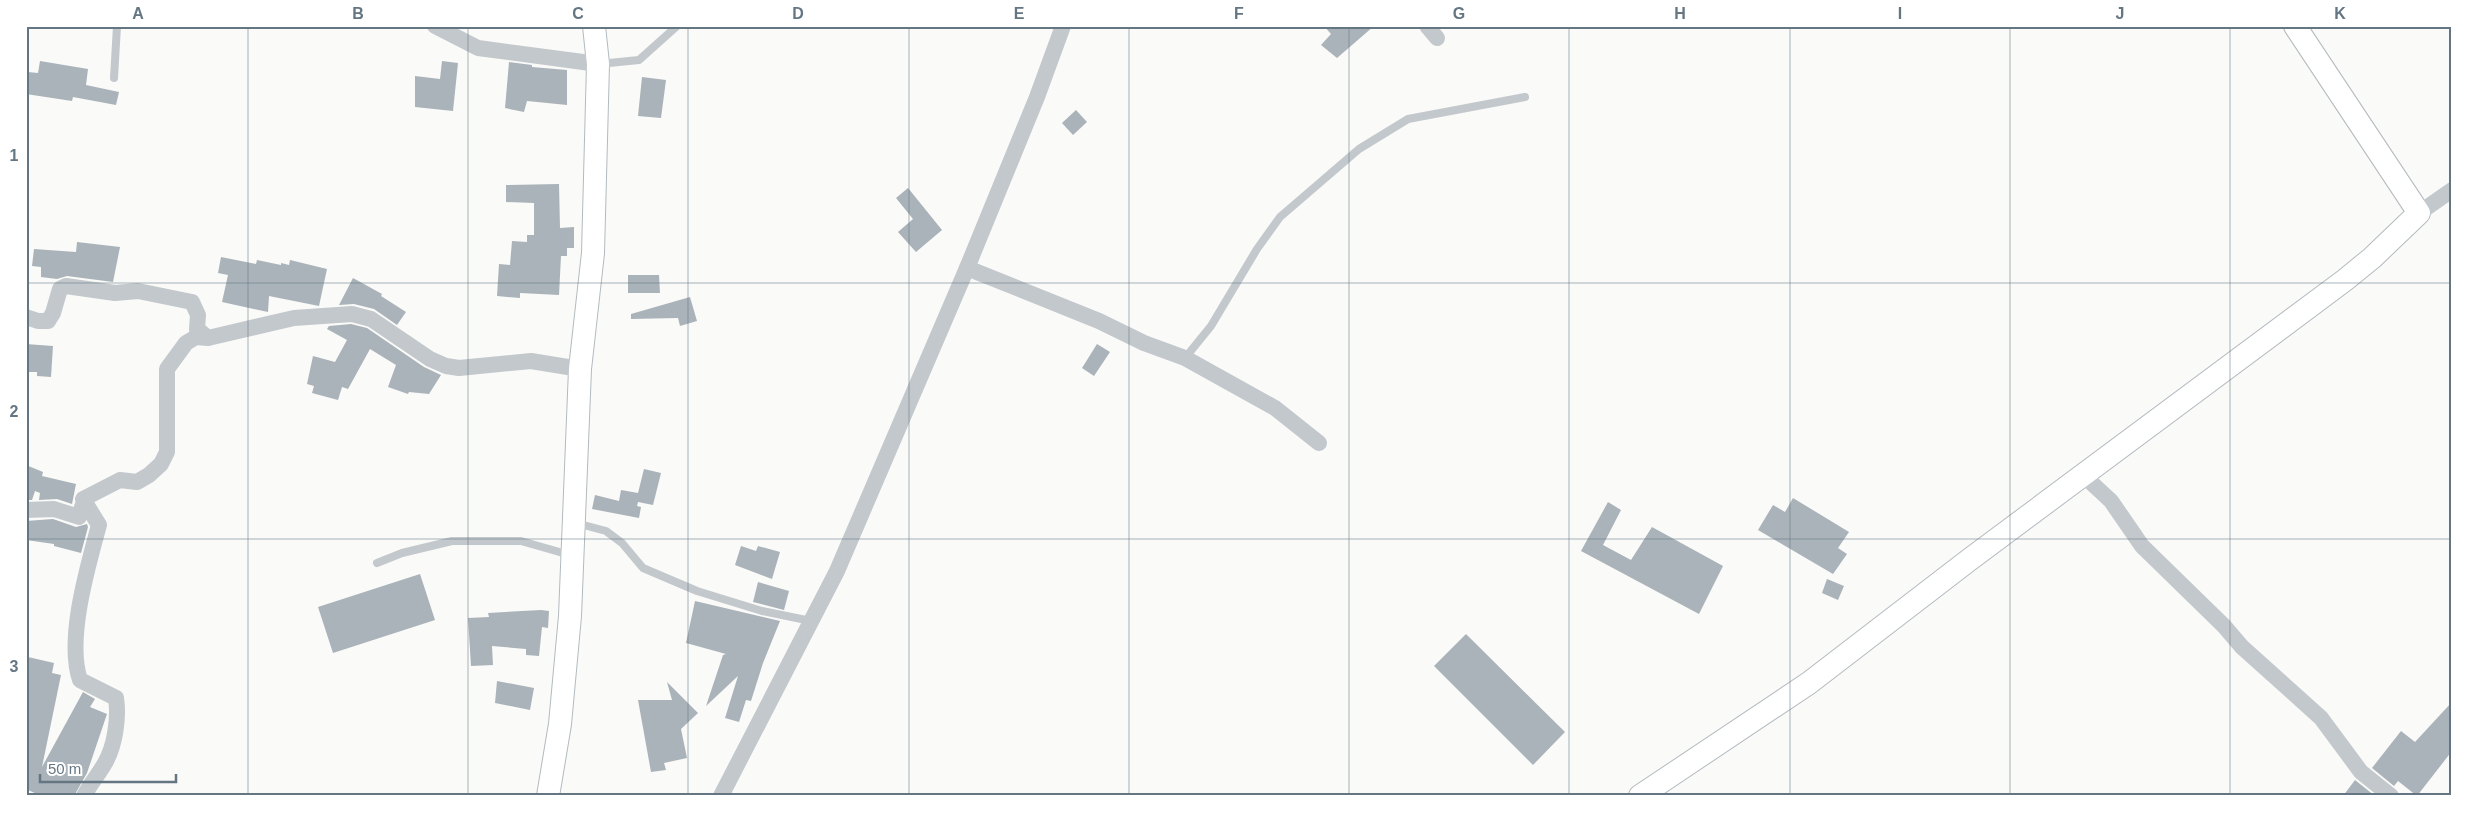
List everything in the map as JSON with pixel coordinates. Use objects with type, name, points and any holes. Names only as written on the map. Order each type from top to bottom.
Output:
[{"type":"street","points":[[435,26],[478,48],[598,64]]},
{"type":"street","points":[[548,796],[560,724],[570,616],[580,369],[593,253],[598,64],[594,26]]},
{"type":"street","points":[[722,796],[837,571],[967,268],[1064,26]]},
{"type":"street","points":[[2295,26],[2419,213]]},
{"type":"street","points":[[1640,796],[1808,683],[2082,475],[2345,280],[2372,258],[2419,213],[2452,190]]},
{"type":"street","points":[[967,268],[1099,321],[1144,343],[1185,358],[1238,390],[1275,408],[1319,443]]},
{"type":"street","points":[[26,317],[38,321],[48,321],[53,313],[60,289],[66,286],[115,293],[138,291],[192,302],[198,315],[197,329],[208,338]]},
{"type":"street","points":[[84,796],[107,760],[114,735],[117,705],[116,698],[80,680],[77,670],[79,611],[83,584],[99,525],[83,499],[120,480],[137,482],[149,475],[161,464],[167,452],[167,369],[186,343],[196,337],[208,338],[294,318],[352,314],[371,319],[430,359],[446,366],[459,368],[531,361],[580,369]]},
{"type":"street","points":[[2082,475],[2111,501],[2142,546],[2224,626],[2242,647],[2321,718],[2361,772],[2391,796]]},
{"type":"street","points":[[26,510],[54,509],[79,517],[82,507],[86,506]]},
{"type":"lane","points":[[114,78],[117,26]]},
{"type":"lane","points":[[598,64],[639,60],[677,26]]},
{"type":"lane","points":[[1185,358],[1211,326],[1257,249],[1280,217],[1359,149],[1408,120],[1525,97]]},
{"type":"lane","points":[[573,522],[606,531],[622,543],[644,568],[697,591],[762,611],[811,621]]},
{"type":"lane","points":[[378,562],[402,553],[452,541],[521,541],[572,555]]},
{"type":"building","points":[[1324,26],[1374,26],[1337,58],[1321,45],[1331,34]]},
{"type":"building","points":[[40,61],[88,69],[86,85],[119,92],[116,105],[73,97],[72,101],[26,94],[28,72],[38,73]]},
{"type":"building","points":[[442,61],[458,63],[453,111],[415,107],[415,76],[440,79]]},
{"type":"building","points":[[509,62],[532,65],[532,67],[567,70],[567,105],[527,101],[524,112],[505,108]]},
{"type":"building","points":[[642,77],[666,80],[661,118],[638,116]]},
{"type":"building","points":[[1076,110],[1087,122],[1073,135],[1062,123]]},
{"type":"building","points":[[559,184],[560,228],[574,227],[574,248],[567,248],[567,256],[561,256],[559,295],[520,293],[520,298],[497,296],[499,264],[510,265],[512,241],[527,242],[527,235],[534,235],[534,203],[506,202],[506,185]]},
{"type":"building","points":[[908,188],[942,230],[916,252],[898,232],[913,219],[896,198]]},
{"type":"building","points":[[77,242],[120,247],[113,282],[67,276],[57,279],[41,277],[41,267],[32,266],[34,249],[76,252]]},
{"type":"building","points":[[221,257],[256,264],[257,260],[289,265],[290,260],[327,269],[319,306],[269,296],[268,312],[222,302],[228,275],[218,273]]},
{"type":"building","points":[[628,275],[659,275],[660,293],[628,293]]},
{"type":"building","points":[[353,278],[382,294],[381,296],[406,312],[397,325],[374,309],[354,304],[339,305]]},
{"type":"building","points":[[690,297],[697,321],[680,326],[678,318],[631,319],[631,314]]},
{"type":"building","points":[[351,324],[367,328],[424,367],[441,375],[429,394],[409,392],[408,394],[388,387],[396,365],[370,349],[348,389],[342,387],[338,400],[312,393],[314,386],[307,384],[313,356],[335,362],[347,340],[327,329],[329,326]]},
{"type":"building","points":[[26,344],[53,346],[51,377],[37,376],[37,372],[28,372]]},
{"type":"building","points":[[1097,344],[1110,352],[1094,376],[1082,368]]},
{"type":"building","points":[[26,465],[43,472],[42,476],[76,484],[72,504],[57,499],[39,500],[40,493],[35,491],[32,500],[26,500]]},
{"type":"building","points":[[644,469],[661,473],[653,505],[638,502],[637,506],[641,507],[639,518],[592,509],[595,495],[619,501],[621,490],[638,493]]},
{"type":"building","points":[[1793,498],[1849,532],[1838,548],[1847,554],[1833,574],[1758,530],[1773,505],[1785,512]]},
{"type":"building","points":[[1608,502],[1621,510],[1603,545],[1631,560],[1652,527],[1723,566],[1699,614],[1581,551]]},
{"type":"building","points":[[53,519],[76,527],[87,524],[88,527],[81,553],[54,546],[54,544],[26,540],[26,521]]},
{"type":"building","points":[[741,546],[756,551],[758,546],[780,552],[772,579],[735,565]]},
{"type":"building","points":[[420,574],[435,620],[333,653],[318,607]]},
{"type":"building","points":[[1827,579],[1844,586],[1838,600],[1822,593]]},
{"type":"building","points":[[758,582],[789,591],[784,610],[753,602]]},
{"type":"building","points":[[695,601],[780,621],[763,663],[751,701],[746,700],[739,722],[725,718],[738,676],[706,706],[723,655],[726,654],[686,643]]},
{"type":"building","points":[[549,611],[548,628],[542,627],[539,656],[526,655],[526,649],[492,646],[493,665],[471,666],[468,618],[489,617],[488,613]]},
{"type":"building","points":[[1466,634],[1565,732],[1533,765],[1434,666]]},
{"type":"building","points":[[28,657],[54,663],[52,673],[61,675],[42,767],[83,692],[95,699],[90,707],[107,714],[87,773],[74,796],[41,796],[26,789]]},
{"type":"building","points":[[497,681],[534,688],[530,710],[495,703]]},
{"type":"building","points":[[667,682],[698,713],[681,729],[687,758],[664,763],[666,770],[651,772],[638,700],[672,700]]},
{"type":"building","points":[[2452,702],[2452,751],[2417,796],[2398,781],[2394,786],[2372,768],[2401,731],[2415,742]]},
{"type":"building","points":[[2355,780],[2375,796],[2343,796]]}]
